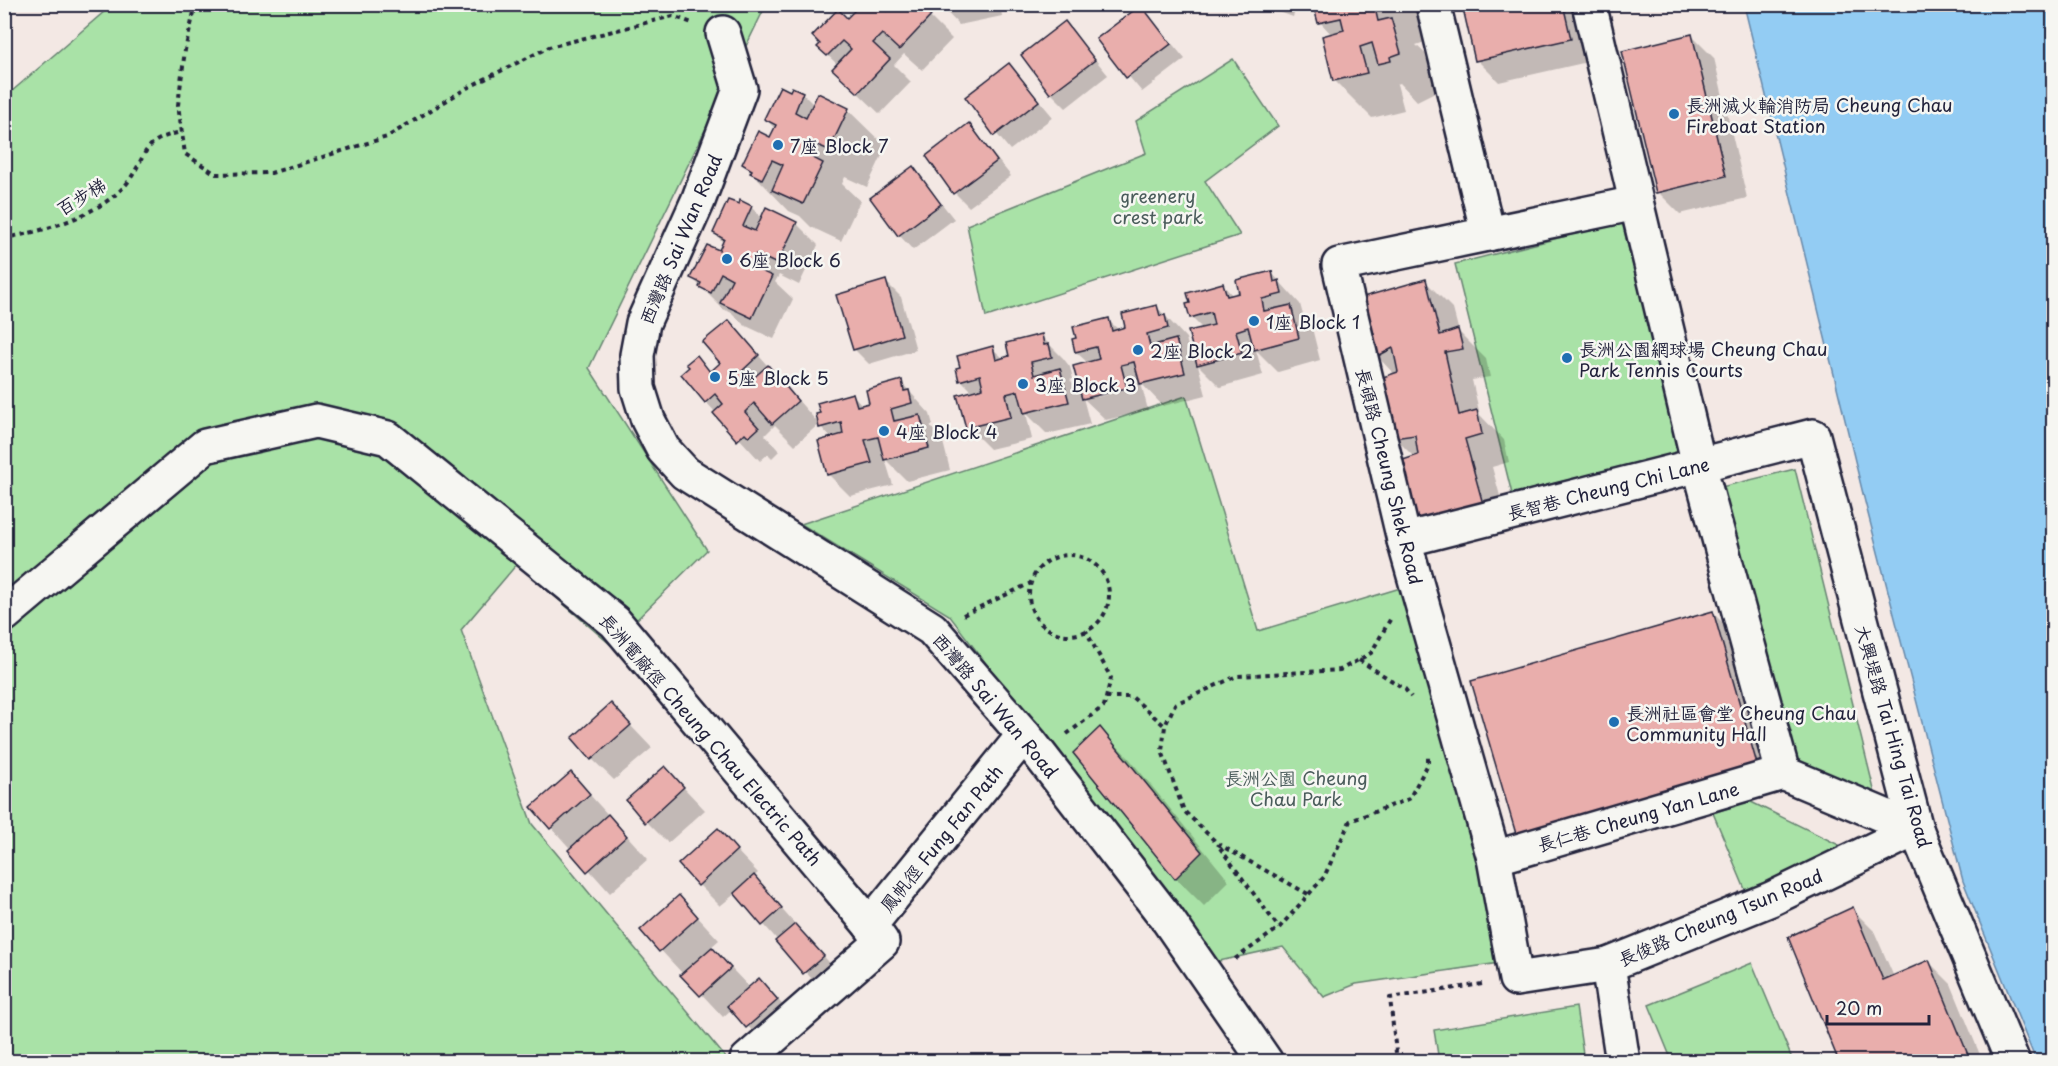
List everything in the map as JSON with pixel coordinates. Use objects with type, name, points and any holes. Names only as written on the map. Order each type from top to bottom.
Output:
[{"type":"street","points":[[1433,4],[1488,234]]},
{"type":"street","points":[[1589,4],[1699,465],[1783,773],[1916,830]]},
{"type":"street","name":"西灣路 Sai Wan Road","points":[[723,33],[740,89],[698,201],[643,323],[637,355],[638,388],[648,420],[663,448],[686,473],[932,629],[1032,745],[1210,977],[1266,1062]]},
{"type":"street","name":"長碩路 Cheung Shek Road","points":[[1516,979],[1494,858],[1404,540],[1339,265],[1636,203]]},
{"type":"street","name":"長洲電廠徑 Cheung Chau Electric Path","points":[[4,615],[206,446],[316,421],[388,438],[615,622],[870,925]]},
{"type":"street","name":"長智巷 Cheung Chi Lane","points":[[1404,540],[1813,436]]},
{"type":"street","name":"大興堤路 Tai Hing Tai Road","points":[[1813,436],[1916,830],[2013,1062]]},
{"type":"street","name":"鳳帆徑 Fung Fan Path","points":[[747,1060],[882,942],[870,925],[1032,745]]},
{"type":"street","name":"長仁巷 Cheung Yan Lane","points":[[1494,858],[1783,773]]},
{"type":"street","name":"長俊路 Cheung Tsun Road","points":[[1516,979],[1608,965],[1771,899],[1916,830]]},
{"type":"street","points":[[1608,965],[1623,1062]]},
{"type":"path","points":[[196,4],[185,50],[178,105],[185,154],[216,174],[271,173],[387,136],[467,88],[549,46],[673,16],[723,33]]},
{"type":"path","name":"百步梯","points":[[4,238],[32,234],[67,223],[99,205],[127,182],[144,151],[167,135],[182,132]]},
{"type":"path","points":[[1058,556],[1084,558],[1096,565],[1108,587],[1105,613],[1097,624],[1086,631],[1074,635],[1060,634],[1043,625],[1032,609],[1031,583],[1037,571],[1058,556]]},
{"type":"path","points":[[932,629],[1031,583]]},
{"type":"path","points":[[1279,928],[1218,844],[1184,811],[1162,751],[1165,726],[1175,704],[1237,675],[1340,669],[1358,660],[1371,653],[1395,611]]},
{"type":"path","points":[[1032,745],[1104,706],[1111,678],[1086,631]]},
{"type":"path","points":[[1358,660],[1405,689],[1416,703]]},
{"type":"path","points":[[1106,697],[1132,696],[1165,726]]},
{"type":"path","points":[[1210,977],[1279,928],[1324,878],[1350,821],[1409,799],[1428,764],[1428,753]]},
{"type":"path","points":[[1218,844],[1308,894]]},
{"type":"path","points":[[1397,1062],[1390,998],[1516,979]]},
{"type":"green space","points":[[112,5],[766,5],[589,368],[707,550],[611,645],[517,564],[461,630],[532,824],[726,1058],[725,1061],[5,1061],[4,98]]},
{"type":"green space","name":"greenery crest park","points":[[1233,59],[1278,126],[1205,181],[1240,235],[986,317],[967,225],[1146,153],[1136,121]]},
{"type":"green space","name":"長洲公園網球場 Cheung Chau Park Tennis Courts","points":[[1622,222],[1680,452],[1512,494],[1455,264]]},
{"type":"green space","name":"長洲公園 Cheung Chau Park","points":[[1186,396],[1258,631],[1407,586],[1482,863],[1499,963],[1356,984],[1324,997],[1283,947],[1215,962],[949,615],[801,524]]},
{"type":"green space","points":[[1795,469],[1878,806],[1788,763],[1721,487]]},
{"type":"green space","points":[[1749,801],[1851,851],[1747,894],[1713,813]]},
{"type":"green space","points":[[1752,963],[1793,1061],[1672,1061],[1649,1005]]},
{"type":"green space","points":[[1576,1007],[1584,1061],[1439,1061],[1434,1030]]},
{"type":"water","points":[[1744,5],[2053,5],[2053,1061],[2036,1061],[1963,881],[1865,502]]},
{"type":"building","points":[[852,4],[880,4],[887,11],[894,4],[919,4],[931,16],[899,50],[882,34],[873,43],[890,59],[858,93],[832,69],[851,49],[842,41],[827,56],[817,47],[820,44],[812,36],[838,9],[847,18],[856,9]]},
{"type":"building","points":[[1313,4],[1388,4],[1375,8],[1378,21],[1391,18],[1401,53],[1390,57],[1391,61],[1378,64],[1372,43],[1360,47],[1367,73],[1333,81],[1322,36],[1344,30],[1341,18],[1318,23]]},
{"type":"building","points":[[1462,4],[1563,4],[1571,39],[1475,61]]},
{"type":"building","points":[[1141,5],[1171,44],[1126,78],[1096,39]]},
{"type":"building","points":[[1065,21],[1095,60],[1050,94],[1021,55]]},
{"type":"building","name":"長洲滅火輪消防局 Cheung Chau Fireboat Station","points":[[1692,34],[1726,176],[1656,193],[1622,51]]},
{"type":"building","points":[[1009,63],[1039,101],[994,136],[965,97]]},
{"type":"building","name":"7座 Block 7","points":[[780,86],[790,91],[792,87],[803,92],[795,112],[806,118],[818,93],[849,108],[829,150],[808,141],[802,152],[823,163],[803,204],[772,190],[783,165],[772,160],[762,179],[750,173],[752,170],[742,164],[758,131],[770,137],[776,125],[764,119]]},
{"type":"building","points":[[969,123],[997,161],[953,194],[926,156]]},
{"type":"building","points":[[913,166],[941,204],[898,236],[870,198]]},
{"type":"building","name":"6座 Block 6","points":[[728,200],[739,204],[740,200],[752,206],[743,226],[755,231],[766,207],[797,222],[777,264],[756,254],[750,266],[772,276],[752,318],[720,303],[732,279],[721,273],[711,293],[699,287],[701,283],[690,278],[707,245],[719,250],[724,239],[713,233]]},
{"type":"building","name":"1座 Block 1","points":[[1272,271],[1274,282],[1279,280],[1282,294],[1262,299],[1264,311],[1291,305],[1299,338],[1254,350],[1248,327],[1236,331],[1242,353],[1197,365],[1188,331],[1214,325],[1211,312],[1190,318],[1186,304],[1190,303],[1187,293],[1223,283],[1227,296],[1239,293],[1236,280]]},
{"type":"building","points":[[1426,279],[1440,335],[1458,329],[1463,349],[1445,352],[1459,415],[1477,410],[1482,434],[1465,439],[1483,504],[1413,521],[1400,461],[1418,455],[1415,435],[1394,438],[1380,378],[1398,372],[1393,348],[1376,357],[1363,297]]},
{"type":"building","points":[[886,280],[902,335],[853,350],[836,295]]},
{"type":"building","name":"2座 Block 2","points":[[1157,305],[1160,316],[1165,315],[1168,328],[1147,334],[1150,346],[1176,339],[1185,373],[1140,384],[1134,362],[1121,365],[1127,388],[1082,399],[1073,366],[1099,359],[1096,347],[1075,352],[1072,339],[1076,338],[1073,327],[1109,318],[1112,331],[1125,327],[1122,314]]},
{"type":"building","name":"5座 Block 5","points":[[729,320],[759,355],[742,371],[750,381],[768,365],[798,401],[772,424],[754,403],[745,412],[759,428],[749,437],[745,433],[737,441],[713,413],[723,404],[715,394],[705,403],[681,374],[689,367],[686,364],[697,355],[710,372],[720,363],[702,342]]},
{"type":"building","name":"3座 Block 3","points":[[1042,334],[1044,345],[1049,344],[1052,357],[1031,362],[1034,375],[1060,368],[1069,402],[1024,413],[1018,391],[1006,394],[1011,417],[966,428],[957,395],[983,388],[980,375],[959,381],[956,368],[960,367],[957,356],[993,346],[996,360],[1009,356],[1006,343]]},
{"type":"building","name":"4座 Block 4","points":[[902,380],[904,391],[909,390],[912,403],[891,409],[894,421],[920,415],[929,448],[884,460],[878,437],[865,440],[872,463],[827,475],[818,441],[843,434],[841,422],[819,428],[816,414],[820,413],[817,403],[853,393],[857,406],[869,403],[866,390]]},
{"type":"building","name":"長洲社區會堂 Cheung Chau Community Hall","points":[[1713,611],[1757,764],[1516,834],[1471,681]]},
{"type":"building","points":[[611,703],[631,725],[591,760],[572,738]]},
{"type":"building","points":[[1100,727],[1202,852],[1175,879],[1073,753]]},
{"type":"building","points":[[665,766],[684,787],[645,823],[626,800]]},
{"type":"building","points":[[571,772],[590,794],[550,829],[531,807]]},
{"type":"building","points":[[608,814],[627,836],[587,872],[568,850]]},
{"type":"building","points":[[718,828],[737,850],[698,886],[678,864]]},
{"type":"building","points":[[754,875],[782,908],[762,926],[734,893]]},
{"type":"building","points":[[679,895],[698,917],[659,952],[640,930]]},
{"type":"building","points":[[1853,907],[1883,980],[1929,960],[1971,1062],[1839,1062],[1788,937]]},
{"type":"building","points":[[795,924],[824,956],[803,974],[775,941]]},
{"type":"building","points":[[712,947],[731,968],[700,996],[680,975]]},
{"type":"building","points":[[759,978],[778,1000],[746,1028],[727,1006]]},
{"type":"place","name":"長洲滅火輪消防局 Cheung Chau Fireboat Station","points":[[1674,114]]},
{"type":"place","name":"7座 Block 7","points":[[778,145]]},
{"type":"place","name":"6座 Block 6","points":[[727,259]]},
{"type":"place","name":"1座 Block 1","points":[[1254,321]]},
{"type":"place","name":"2座 Block 2","points":[[1138,350]]},
{"type":"place","name":"長洲公園網球場 Cheung Chau Park Tennis Courts","points":[[1567,358]]},
{"type":"place","name":"5座 Block 5","points":[[715,377]]},
{"type":"place","name":"3座 Block 3","points":[[1023,384]]},
{"type":"place","name":"4座 Block 4","points":[[884,431]]},
{"type":"place","name":"長洲社區會堂 Cheung Chau Community Hall","points":[[1614,722]]}]
